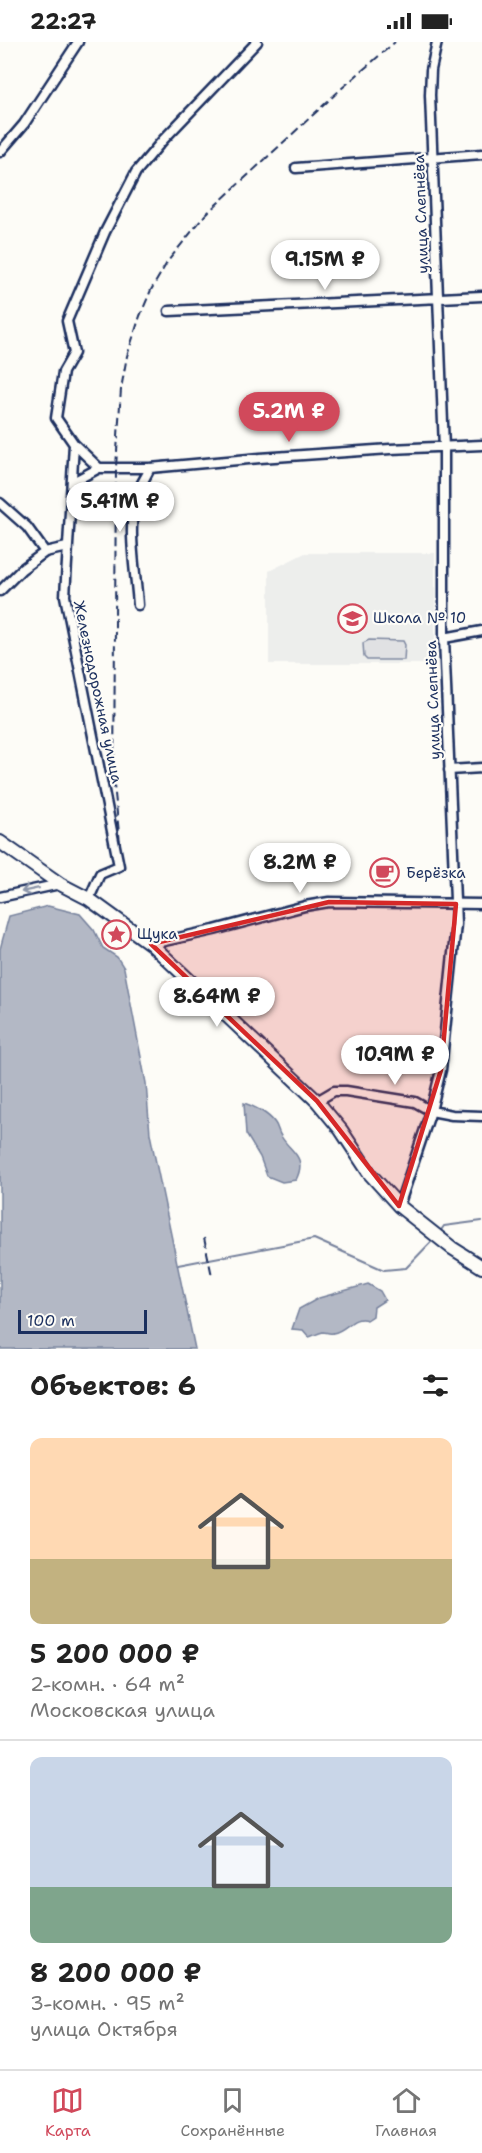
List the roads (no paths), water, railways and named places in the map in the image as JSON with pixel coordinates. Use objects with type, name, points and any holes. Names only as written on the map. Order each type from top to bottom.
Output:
[{"type":"main road","points":[[0,842],[60,884],[89,899],[151,944],[317,1101],[370,1174],[399,1206],[452,1248],[482,1267]]},
{"type":"street","points":[[0,152],[24,124],[78,42]]},
{"type":"street","points":[[99,468],[74,444],[56,417],[63,372],[74,353],[67,321],[105,232],[136,172],[257,42]]},
{"type":"street","name":"улица Слепнёва","points":[[399,1206],[431,1111],[441,1070],[447,1025],[456,904],[444,638],[444,448],[432,158],[431,70],[437,42]]},
{"type":"street","points":[[296,168],[482,154]]},
{"type":"street","points":[[169,311],[482,296]]},
{"type":"street","name":"Железнодорожная улица","points":[[74,444],[65,596],[119,866],[100,874],[89,899]]},
{"type":"street","points":[[73,482],[99,468],[150,468],[390,449],[482,445]]},
{"type":"street","points":[[138,606],[132,527],[137,494],[150,468]]},
{"type":"street","points":[[0,503],[27,527],[45,552]]},
{"type":"street","points":[[0,591],[22,569],[45,552],[67,547]]},
{"type":"street","points":[[444,638],[482,632]]},
{"type":"street","points":[[449,770],[482,768]]},
{"type":"street","points":[[0,897],[60,884]]},
{"type":"street","points":[[151,944],[329,902],[482,904]]},
{"type":"street","points":[[317,1101],[334,1091],[346,1091],[415,1102],[431,1111],[452,1115],[482,1116]]},
{"type":"waterway","points":[[439,1233],[444,1226],[482,1221]]},
{"type":"waterway","points":[[178,1265],[314,1239],[384,1270],[406,1268],[433,1240]]},
{"type":"railway","points":[[120,843],[114,784],[116,467],[121,389],[127,356],[140,316],[151,290],[168,261],[205,215],[395,42]]},
{"type":"railway","points":[[204,1238],[212,1276]]},
{"type":"place","name":"Школа № 10","points":[[352,618]]},
{"type":"place","name":"Берёзка","points":[[385,873]]},
{"type":"place","name":"Щука","points":[[116,934]]}]
